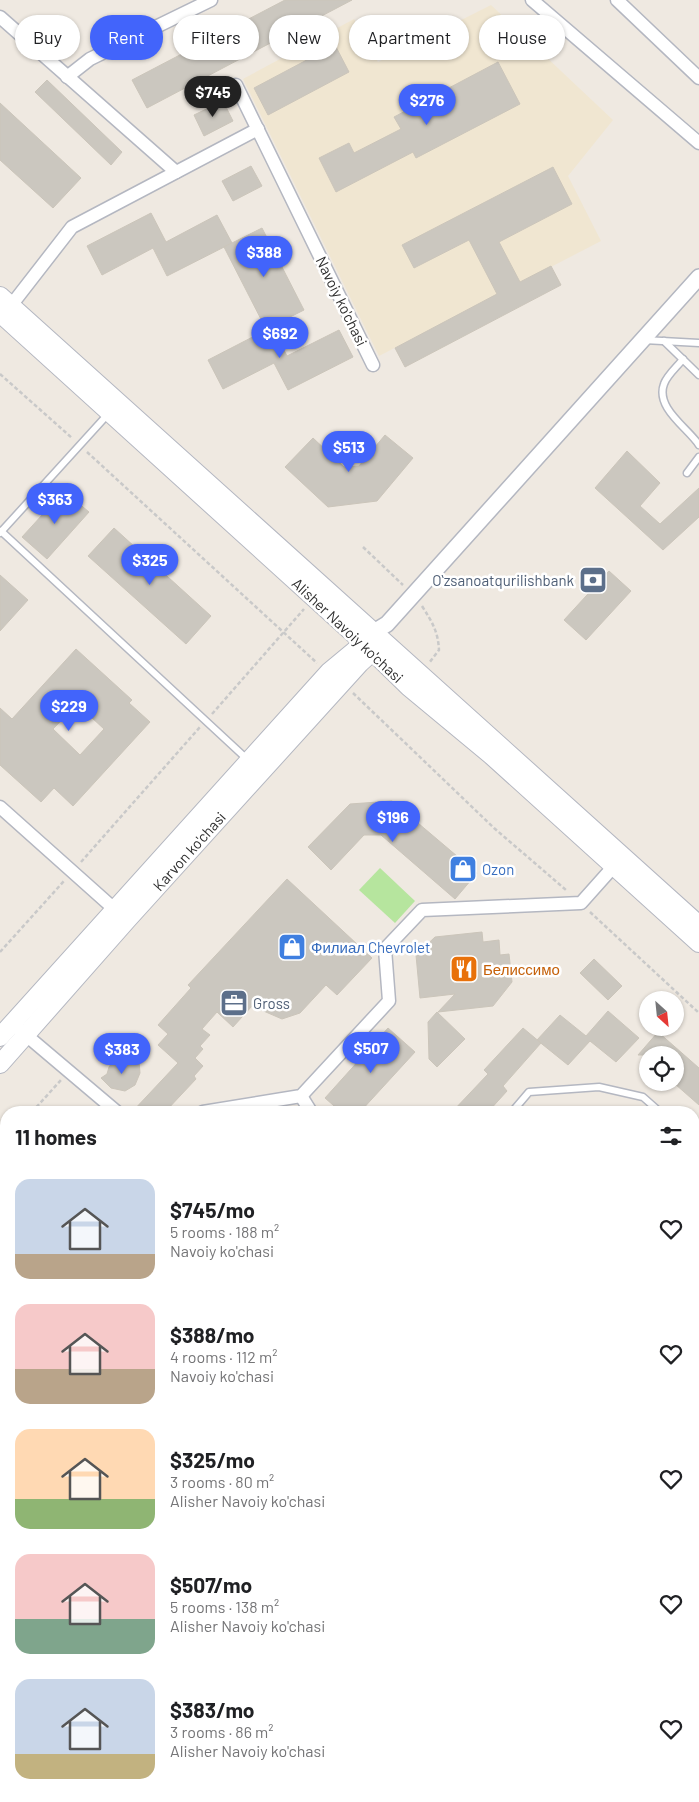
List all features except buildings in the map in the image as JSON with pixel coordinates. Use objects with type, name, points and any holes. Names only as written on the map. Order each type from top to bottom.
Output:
[{"type":"main road","name":"Alisher Navoiy ko'chasi","points":[[4,308],[699,925]]},
{"type":"main road","name":"Alisher Navoiy ko'chasi","points":[[114,407],[314,598],[376,638],[410,687],[491,755],[699,943]]},
{"type":"main road","points":[[0,1037],[121,915],[249,760],[328,672],[376,638]]},
{"type":"main road","name":"Karvon ko'chasi","points":[[0,1064],[26,1035],[121,915],[360,663],[376,638]]},
{"type":"street","points":[[67,76],[90,59],[211,0]]},
{"type":"street","points":[[532,0],[699,143]]},
{"type":"street","points":[[617,0],[699,78]]},
{"type":"street","points":[[0,17],[176,172]]},
{"type":"street","name":"Navoiy ko'chasi","points":[[236,85],[373,365]]},
{"type":"street","points":[[4,308],[72,227],[258,129]]},
{"type":"street","points":[[376,638],[699,277]]},
{"type":"street","points":[[0,807],[121,915]]},
{"type":"street","points":[[240,1106],[301,1096],[389,1002],[385,949],[422,910],[581,903],[614,866]]},
{"type":"street","points":[[12,1024],[110,1106]]},
{"type":"street","points":[[301,1096],[307,1106]]},
{"type":"street","points":[[383,1802],[425,1802]]},
{"type":"lane","points":[[642,340],[699,343]]},
{"type":"lane","points":[[664,341],[699,375]]},
{"type":"lane","points":[[683,359],[664,384],[663,394],[670,413],[699,445]]},
{"type":"lane","points":[[114,407],[1,532],[249,760]]},
{"type":"lane","points":[[687,473],[699,457]]},
{"type":"lane","points":[[517,1106],[528,1092],[598,1087],[642,1097],[653,1106]]},
{"type":"path","points":[[0,374],[80,444],[318,664]]},
{"type":"path","points":[[0,952],[314,598]]},
{"type":"path","points":[[349,689],[494,828],[581,903],[699,1013]]},
{"type":"path","points":[[38,1106],[69,1072]]},
{"type":"shaded area","points":[[491,5],[502,15],[479,15],[479,60],[549,60],[613,120],[568,176],[601,241],[379,356],[243,79],[278,60],[339,60],[339,27],[349,22],[349,60],[377,60],[378,62],[382,60],[469,60],[469,16]]},
{"type":"green space","points":[[380,868],[415,901],[395,923],[359,890]]},
{"type":"place","name":"Oʻzsanoatqurilishbank","points":[[593,580]]},
{"type":"place","name":"Ozon","points":[[463,869]]},
{"type":"place","name":"Филиал Chevrolet","points":[[292,947]]},
{"type":"place","name":"Белиссимо","points":[[464,969]]},
{"type":"place","name":"Gross","points":[[234,1003]]}]
